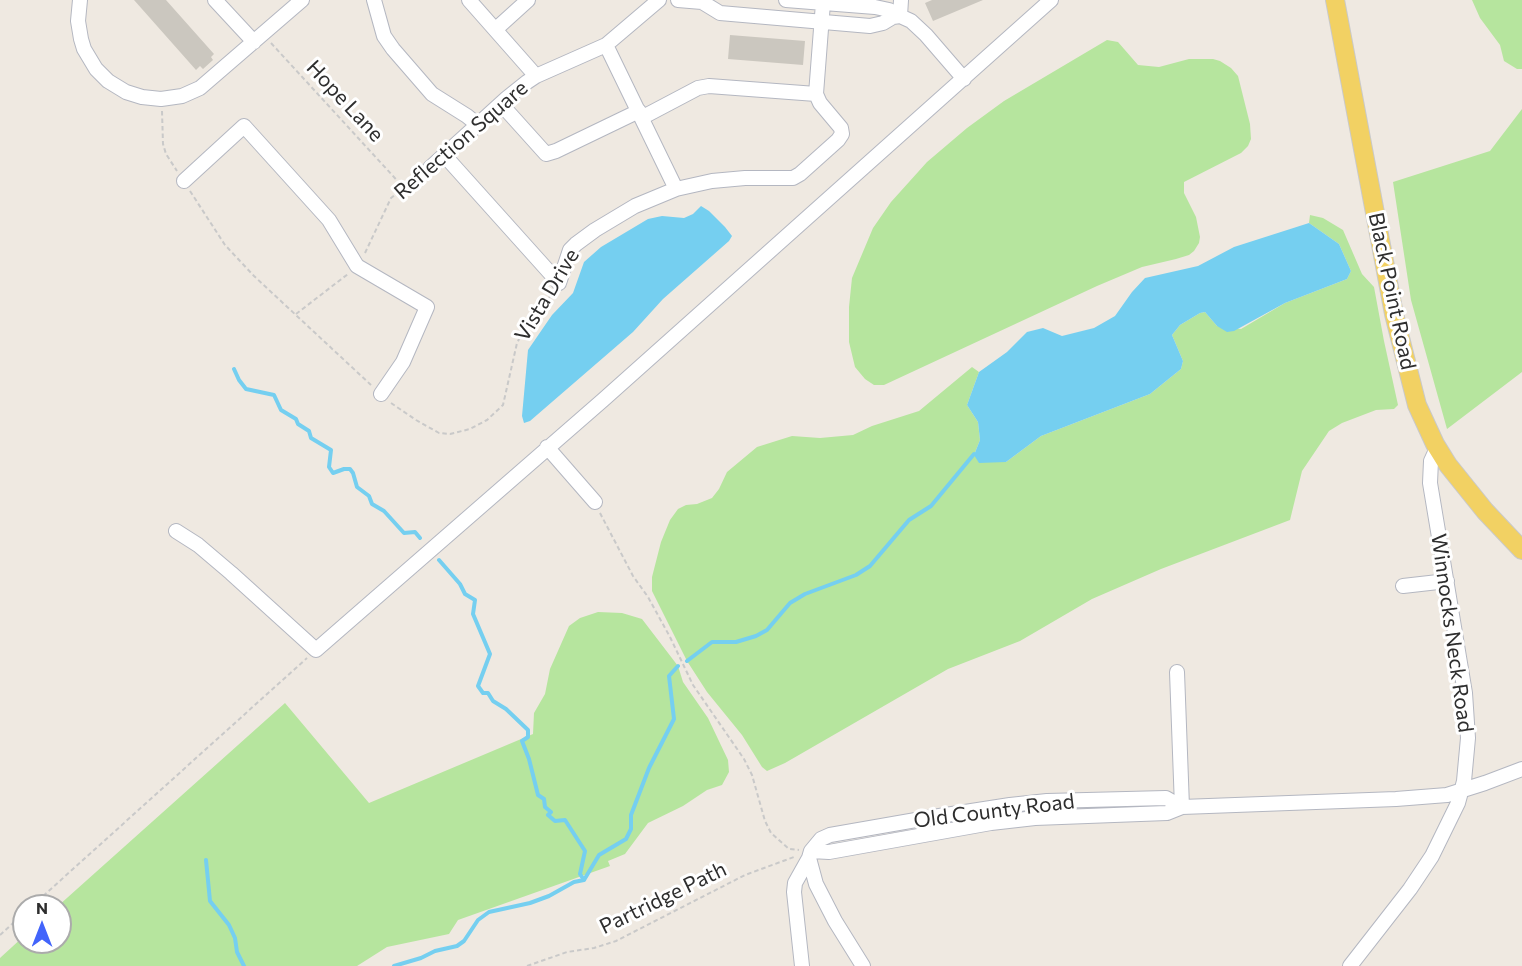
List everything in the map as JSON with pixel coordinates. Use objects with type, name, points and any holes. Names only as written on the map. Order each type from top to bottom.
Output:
[{"type":"main road","name":"Black Point Road","points":[[1335,0],[1403,355],[1420,413],[1437,448],[1471,495],[1522,550]]},
{"type":"street","points":[[81,0],[78,14],[81,39],[96,69],[108,81],[126,92],[161,99],[182,96],[200,88],[302,0]]},
{"type":"street","points":[[215,0],[259,38]]},
{"type":"street","points":[[374,0],[384,36],[413,74],[432,94],[478,125]]},
{"type":"street","points":[[469,0],[536,76]]},
{"type":"street","points":[[496,29],[528,0]]},
{"type":"street","name":"Reflection Square","points":[[430,168],[536,76],[606,45],[659,0]]},
{"type":"street","points":[[678,0],[705,1],[720,13],[876,26],[892,17],[900,16]]},
{"type":"street","points":[[786,0],[889,10],[910,21],[926,35],[964,79]]},
{"type":"street","points":[[900,16],[901,0]]},
{"type":"street","points":[[176,531],[198,545],[231,573],[316,650],[1051,0]]},
{"type":"street","points":[[501,104],[546,154],[698,88],[709,86],[816,94],[823,3]]},
{"type":"street","points":[[606,45],[676,189]]},
{"type":"street","name":"Vista Drive","points":[[559,282],[570,250],[628,209],[676,189],[712,181],[796,177],[842,134],[838,124],[820,103],[816,94]]},
{"type":"street","points":[[184,181],[244,126],[329,220],[357,266],[427,307],[403,362],[381,394]]},
{"type":"street","points":[[445,156],[559,282]]},
{"type":"street","points":[[547,447],[595,502]]},
{"type":"street","name":"Winnocks Neck Road","points":[[1350,966],[1421,874],[1450,822],[1462,792],[1467,753],[1465,693],[1430,483],[1431,461],[1437,448]]},
{"type":"street","points":[[1402,586],[1447,581]]},
{"type":"street","points":[[1177,672],[1182,807]]},
{"type":"street","name":"Old County Road","points":[[810,854],[991,823],[1098,815],[1167,813],[1182,807],[1434,796],[1462,792],[1522,769]]},
{"type":"street","name":"Old County Road","points":[[810,854],[821,839],[830,835],[1010,805],[1166,798],[1182,807]]},
{"type":"street","points":[[1097,800],[1098,815]]},
{"type":"street","points":[[937,816],[940,831]]},
{"type":"street","points":[[802,966],[794,892],[795,883],[810,854]]},
{"type":"street","points":[[810,854],[816,884],[863,966]]},
{"type":"path","name":"Hope Lane","points":[[259,38],[404,188]]},
{"type":"path","name":"Vista Drive","points":[[161,99],[166,154],[225,246],[254,276],[381,394],[416,420],[439,433],[450,434],[470,429],[487,420],[503,405],[517,343],[524,330],[536,319],[559,282]]},
{"type":"path","name":"Reflection Square","points":[[296,314],[357,266],[391,198],[430,168]]},
{"type":"path","points":[[595,502],[619,552],[665,627],[693,685],[744,759],[752,775],[765,821],[771,833],[789,849],[810,854]]},
{"type":"path","points":[[45,894],[316,650]]},
{"type":"path","name":"Partridge Path","points":[[527,966],[567,952],[594,948],[616,941],[745,875],[810,854]]},
{"type":"path","points":[[0,935],[12,924]]},
{"type":"green space","points":[[1472,0],[1522,0],[1522,69],[1517,69],[1504,61],[1500,45],[1480,18]]},
{"type":"green space","points":[[1107,40],[1118,42],[1138,65],[1159,67],[1189,59],[1213,59],[1231,68],[1238,76],[1250,124],[1251,139],[1241,153],[1184,182],[1184,193],[1196,217],[1200,237],[1194,251],[1176,259],[1142,267],[1097,286],[884,385],[874,385],[865,379],[855,367],[849,342],[852,278],[873,228],[891,202],[927,162],[967,128],[1004,101]]},
{"type":"green space","points":[[1522,109],[1522,372],[1447,429],[1411,300],[1393,182],[1490,151]]},
{"type":"green space","points":[[1310,215],[1323,218],[1343,230],[1362,274],[1374,287],[1398,405],[1394,409],[1376,410],[1342,423],[1329,431],[1302,471],[1290,520],[1161,569],[1092,599],[1020,641],[948,669],[785,763],[767,771],[762,767],[742,735],[707,692],[687,661],[652,591],[652,577],[661,542],[670,520],[678,509],[712,498],[727,472],[757,447],[792,436],[820,438],[853,435],[872,426],[919,411],[972,367],[979,372],[967,405],[978,422],[980,440],[974,455],[1006,462],[1041,436],[1150,394],[1181,369],[1183,361],[1172,335],[1180,325],[1200,313],[1205,312],[1217,326],[1241,329],[1285,303],[1347,279],[1351,271],[1339,244],[1309,223]]},
{"type":"green space","points":[[598,612],[622,613],[642,619],[678,666],[683,682],[708,718],[728,760],[729,772],[722,785],[707,790],[683,806],[648,823],[625,854],[608,861],[610,866],[458,920],[449,934],[387,947],[357,966],[0,966],[0,958],[12,947],[12,954],[72,954],[71,894],[285,703],[369,803],[533,734],[534,713],[545,694],[550,669],[569,626],[580,618]]},
{"type":"water","points":[[701,206],[725,227],[732,236],[729,241],[663,299],[633,332],[530,421],[524,423],[522,416],[528,350],[552,315],[573,293],[584,262],[601,247],[648,219],[662,216],[684,218],[693,214]]},
{"type":"water","points":[[1309,223],[1339,244],[1351,271],[1347,279],[1285,303],[1234,331],[1227,332],[1217,326],[1205,312],[1200,313],[1180,325],[1172,335],[1183,361],[1181,369],[1150,394],[1041,436],[1006,462],[979,463],[974,455],[980,440],[978,422],[967,405],[979,372],[1007,352],[1027,332],[1043,328],[1062,336],[1094,328],[1115,316],[1145,278],[1198,266],[1234,247]]},
{"type":"building","points":[[134,0],[166,0],[214,54],[211,57],[213,60],[203,69],[200,66],[196,70]]},
{"type":"building","points":[[932,0],[983,0],[933,21],[925,3]]},
{"type":"building","points":[[730,35],[805,41],[803,65],[728,59]]},
{"type":"waterway","points":[[234,369],[246,389],[274,395],[281,410],[296,419],[298,424],[309,431],[311,438],[331,450],[329,467],[333,473],[350,469],[357,487],[369,496],[372,504],[384,511],[404,533],[415,532],[420,538]]},
{"type":"waterway","points":[[687,661],[712,642],[736,642],[756,636],[767,630],[790,603],[805,594],[856,575],[870,566],[909,520],[931,506],[974,454]]},
{"type":"waterway","points":[[439,560],[460,584],[465,594],[475,600],[473,614],[490,654],[478,686],[483,693],[488,693],[493,701],[506,709],[528,730],[528,737],[522,741],[538,795],[544,799],[545,807],[551,812],[548,815],[555,821],[565,820],[585,851],[580,874],[584,880]]},
{"type":"waterway","points":[[394,966],[435,951],[457,946],[464,941],[478,920],[489,912],[530,903],[549,896],[574,882],[584,880],[599,855],[626,839],[631,829],[631,815],[649,768],[674,719],[669,676],[678,666]]},
{"type":"waterway","points":[[206,860],[210,901],[229,925],[244,966]]}]
